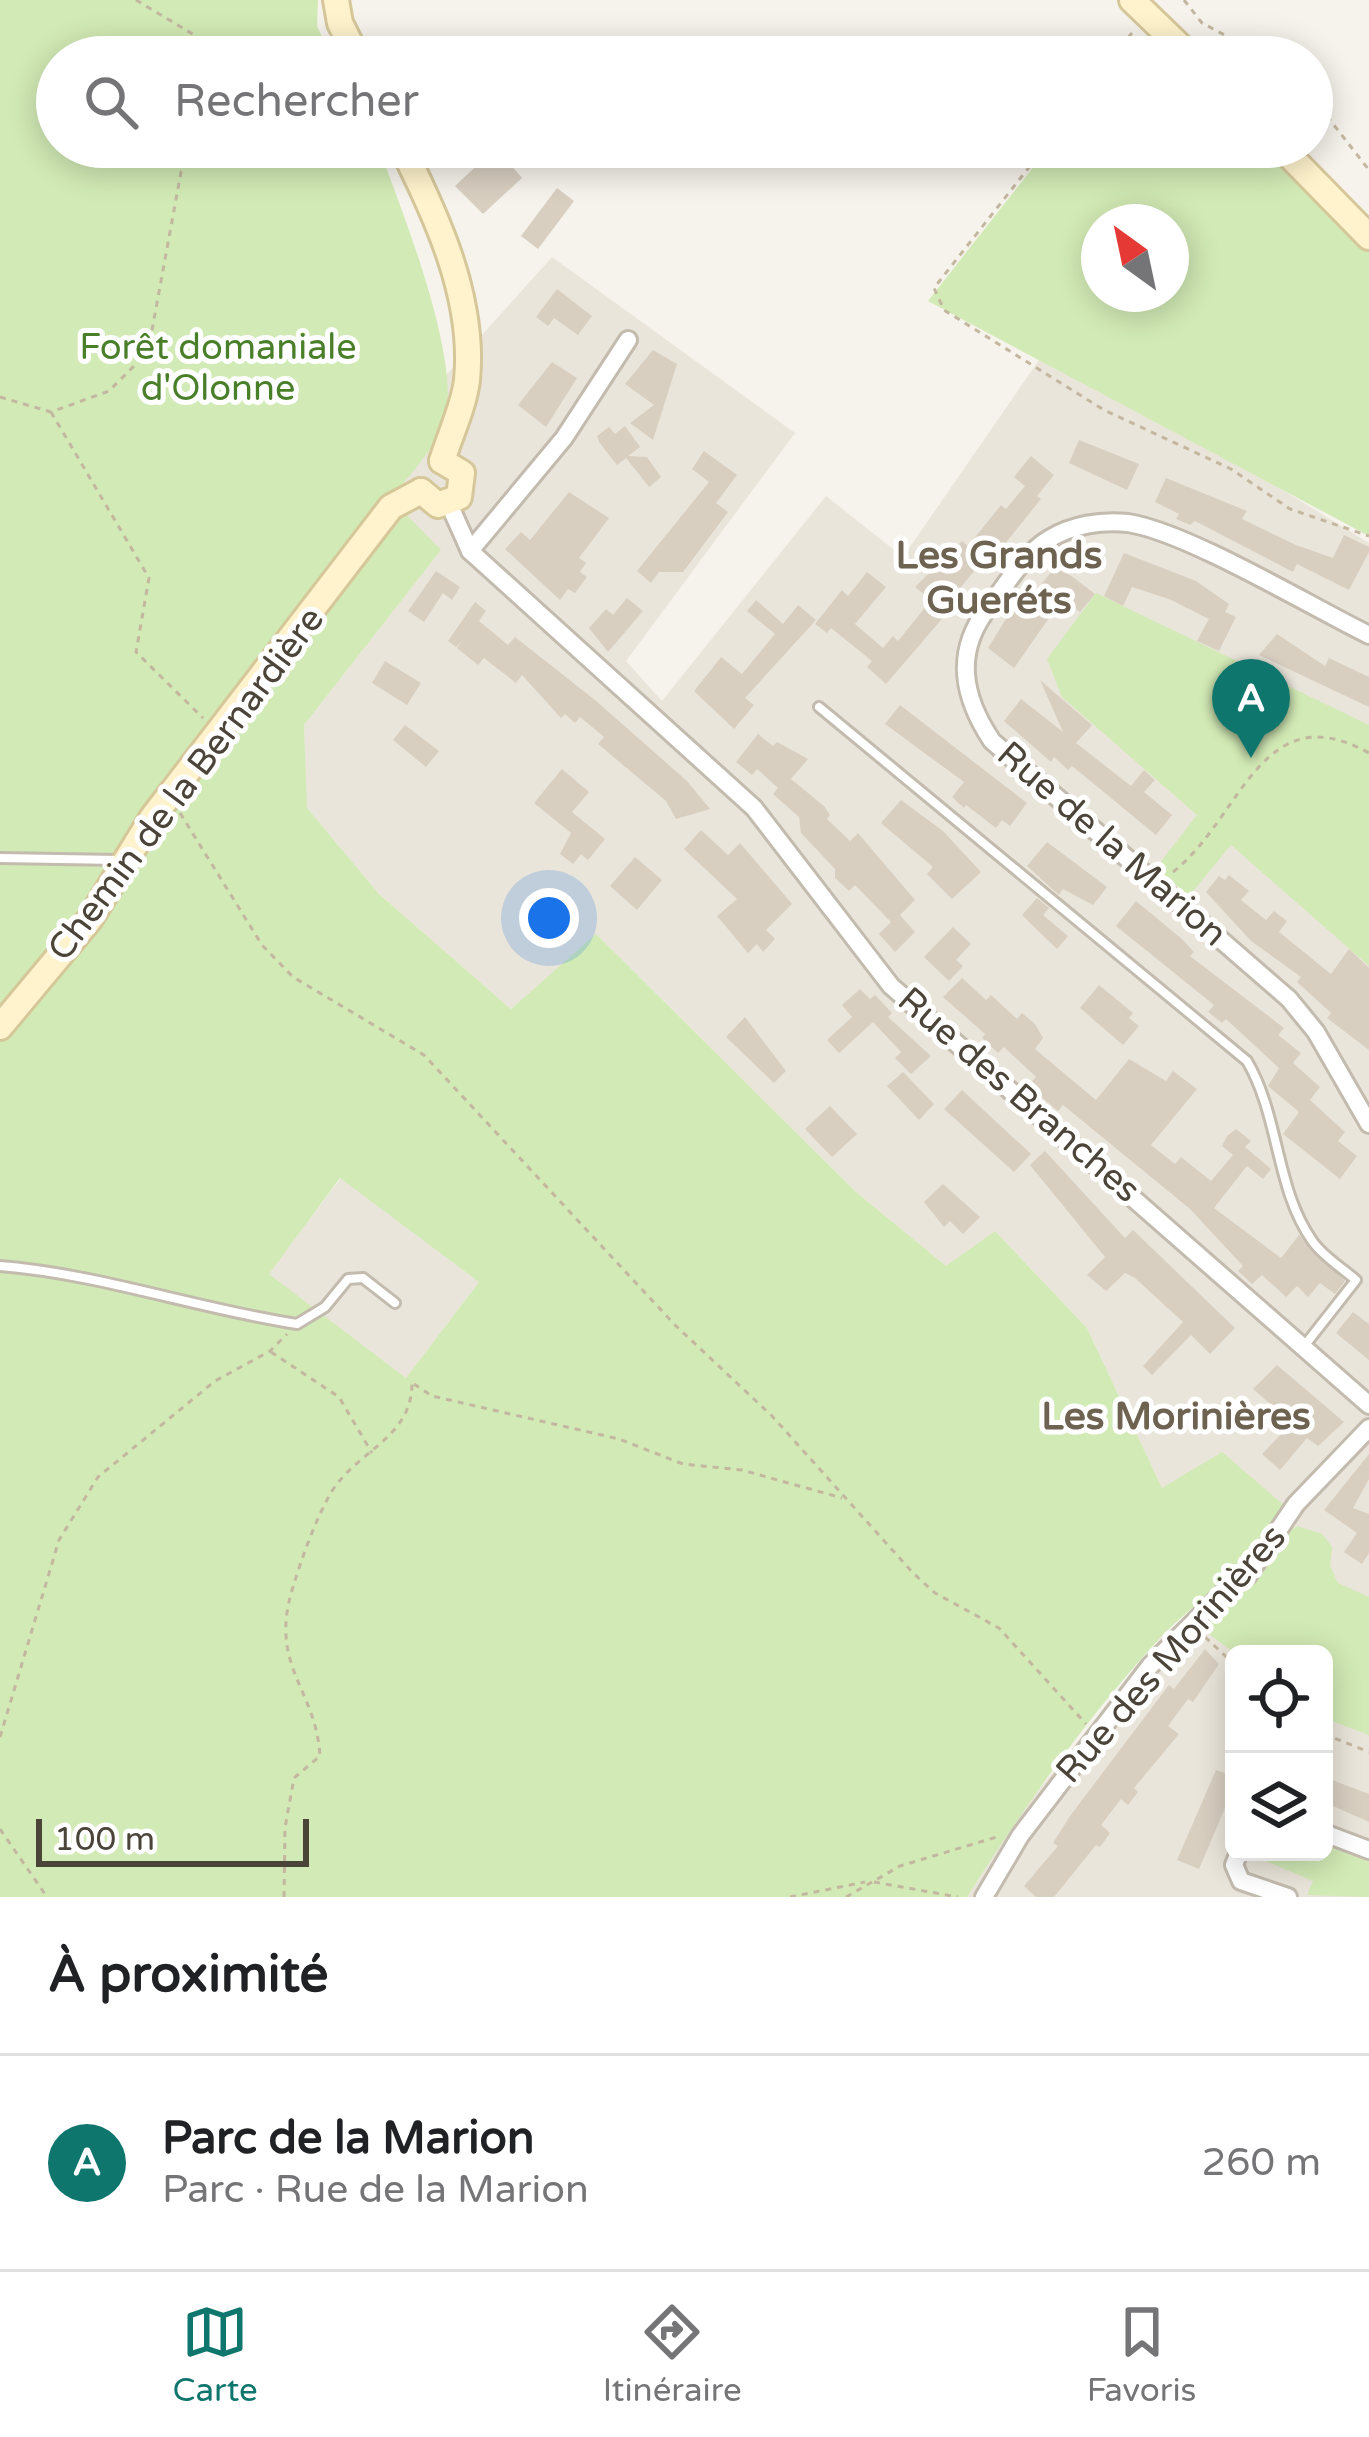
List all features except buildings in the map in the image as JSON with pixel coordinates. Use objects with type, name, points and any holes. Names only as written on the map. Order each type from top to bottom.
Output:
[{"type":"street","points":[[336,0],[346,36]]},
{"type":"street","points":[[1140,8],[1169,36]]},
{"type":"street","points":[[411,168],[454,269],[466,339],[466,382],[442,461]]},
{"type":"street","points":[[1302,168],[1369,237]]},
{"type":"street","points":[[470,551],[564,438],[628,340]]},
{"type":"street","points":[[442,461],[454,464],[464,485],[449,504],[427,500],[421,491],[420,476],[428,465],[442,461]]},
{"type":"street","name":"Chemin de la Bernardière","points":[[0,1028],[90,919],[168,797],[392,508],[421,491]]},
{"type":"street","name":"Rue des Branches","points":[[449,504],[470,551],[754,808],[891,986],[1369,1405]]},
{"type":"street","name":"Rue de la Marion","points":[[1369,635],[1158,531],[1097,522],[1069,530],[1027,558],[971,629],[965,684],[972,710],[992,741],[1288,999],[1316,1032],[1369,1124]]},
{"type":"street","name":"Rue des Morinières","points":[[987,1895],[1020,1835],[1096,1734],[1191,1624],[1248,1575],[1296,1504],[1369,1428]]},
{"type":"street","points":[[1333,1836],[1369,1850]]},
{"type":"street","points":[[1236,1861],[1241,1881],[1288,1897]]},
{"type":"lane","points":[[819,707],[1247,1061],[1268,1100],[1292,1200],[1306,1231],[1356,1280],[1304,1346]]},
{"type":"lane","points":[[0,858],[126,860]]},
{"type":"lane","points":[[0,1266],[40,1269],[220,1312],[297,1324],[312,1319],[348,1279],[363,1278],[395,1303]]},
{"type":"path","points":[[136,0],[196,36]]},
{"type":"path","points":[[1184,0],[1202,23],[1226,36]]},
{"type":"path","points":[[1125,36],[1140,8]]},
{"type":"path","points":[[1333,124],[1369,170]]},
{"type":"path","points":[[0,397],[51,412],[109,391],[148,352],[181,172],[186,168]]},
{"type":"path","points":[[1029,168],[934,289],[944,310],[1104,410],[1232,469],[1290,509],[1369,536]]},
{"type":"path","points":[[51,412],[149,578],[136,652],[218,732]]},
{"type":"path","points":[[1157,884],[1188,860],[1284,744],[1320,733],[1369,753]]},
{"type":"path","points":[[168,797],[197,833],[262,945],[293,977],[424,1055],[935,1592],[999,1628],[1096,1734]]},
{"type":"path","points":[[0,1737],[58,1540],[98,1477],[215,1381],[270,1352],[297,1324]]},
{"type":"path","points":[[270,1352],[339,1397],[372,1454]]},
{"type":"path","points":[[284,1897],[285,1828],[294,1778],[320,1756],[316,1714],[287,1663],[292,1590],[332,1492],[404,1418],[412,1382],[432,1396],[619,1438],[683,1464],[742,1470],[843,1498]]},
{"type":"path","points":[[1191,1624],[1225,1656]]},
{"type":"path","points":[[1333,1738],[1369,1752]]},
{"type":"path","points":[[0,1829],[47,1897]]},
{"type":"path","points":[[847,1897],[871,1882],[965,1844],[1008,1836]]},
{"type":"path","points":[[790,1897],[871,1882],[958,1897]]},
{"type":"shaded area","points":[[552,257],[795,433],[626,661],[662,701],[826,496],[903,557],[1039,360],[1276,486],[1369,543],[1369,1897],[967,1897],[1021,1812],[1162,1636],[1240,1571],[1162,1488],[1087,1328],[996,1232],[946,1266],[856,1192],[597,935],[511,1009],[379,894],[306,807],[304,725],[440,551],[391,499],[444,427],[446,375]]},
{"type":"shaded area","points":[[341,1178],[479,1282],[406,1378],[268,1274]]},
{"type":"green space","name":"Forêt domaniale d'Olonne","points":[[0,0],[318,0],[317,26],[322,36],[36,36],[36,168],[386,168],[430,295],[447,373],[441,431],[391,499],[441,550],[304,725],[307,808],[379,894],[511,1009],[596,934],[856,1192],[946,1266],[995,1231],[1087,1328],[1162,1488],[1222,1452],[1286,1507],[1246,1563],[1160,1638],[1107,1699],[1034,1796],[967,1897],[0,1897]],"holes":[[[340,1178],[479,1282],[406,1378],[269,1274]]]},
{"type":"green space","points":[[1032,168],[1289,168],[1369,246],[1369,536],[928,301]]},
{"type":"green space","points":[[1096,593],[1369,725],[1369,966],[1231,845],[1189,896],[1156,868],[1197,815],[1062,697],[1047,659]]},
{"type":"green space","points":[[1297,1526],[1322,1534],[1332,1547],[1330,1566],[1338,1583],[1369,1597],[1369,1735],[1333,1721],[1333,1645],[1225,1646],[1206,1632],[1214,1612],[1261,1572],[1283,1538]]},
{"type":"green space","points":[[1333,1848],[1369,1862],[1369,1897],[1307,1895],[1313,1881],[1265,1861],[1333,1861]]},
{"type":"place","name":"Parc de la Marion","points":[[1251,758]]},
{"type":"district","name":"Les Grands Gueréts","points":[[999,578]]},
{"type":"district","name":"Les Morinières","points":[[1176,1416]]}]
